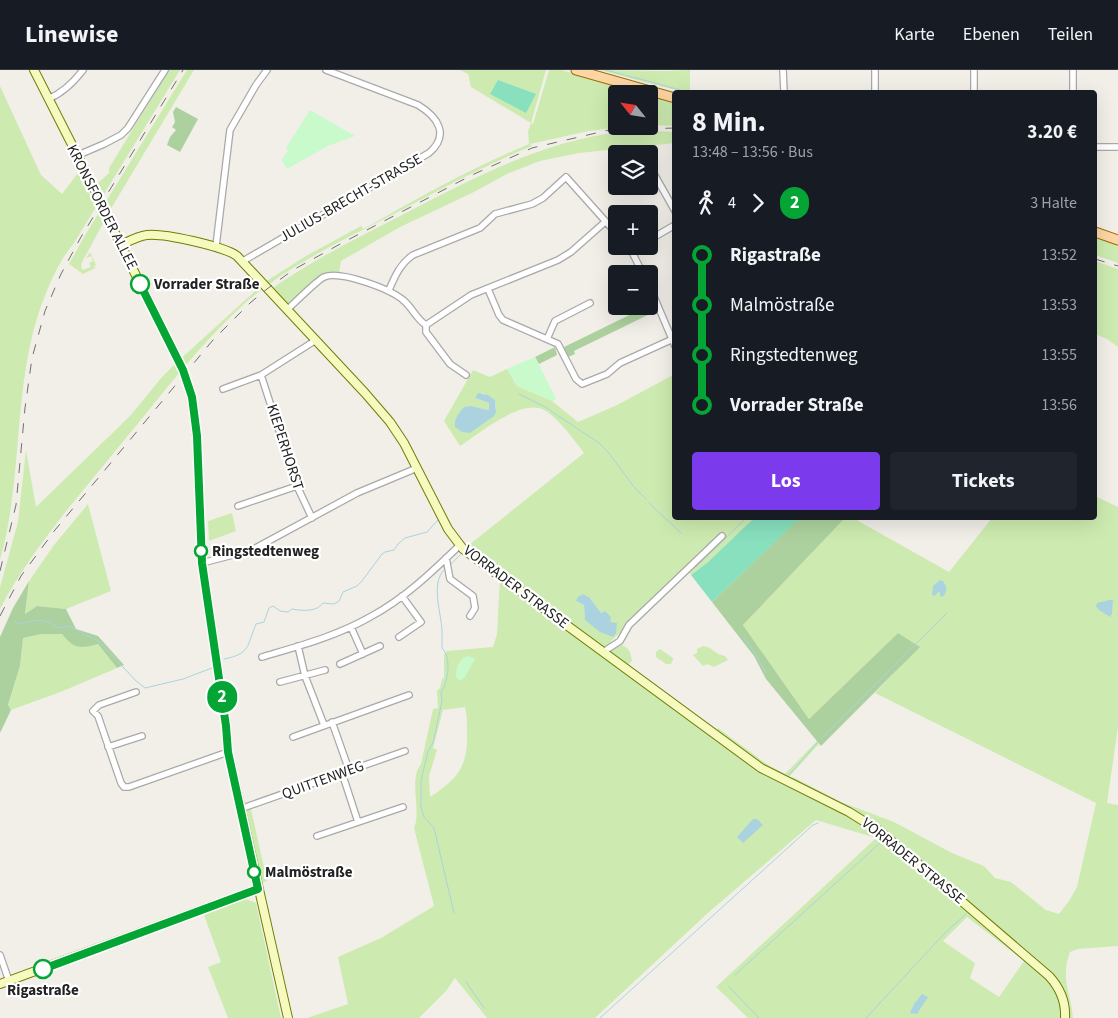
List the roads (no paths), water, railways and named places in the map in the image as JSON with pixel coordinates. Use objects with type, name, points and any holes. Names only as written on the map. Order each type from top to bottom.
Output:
[{"type":"main road","points":[[576,70],[672,97]]},
{"type":"main road","points":[[1097,233],[1118,240]]},
{"type":"street","name":"KRONSFORDER ALLEE","points":[[34,70],[183,370],[192,397],[197,436],[202,563],[218,668],[228,752],[288,1018]]},
{"type":"street","points":[[48,99],[59,95],[69,87],[83,70]]},
{"type":"street","points":[[76,156],[121,135],[128,128],[165,70]]},
{"type":"street","points":[[216,246],[230,130],[267,70]]},
{"type":"street","name":"JULIUS-BRECHT-STRASSE","points":[[243,262],[429,153],[435,148],[439,140],[440,130],[438,122],[430,112],[418,105],[326,70]]},
{"type":"street","points":[[783,70],[784,90]]},
{"type":"street","points":[[875,70],[875,90]]},
{"type":"street","points":[[974,70],[974,90]]},
{"type":"street","points":[[1073,90],[1074,70]]},
{"type":"street","points":[[1097,147],[1118,147]]},
{"type":"street","points":[[389,290],[399,268],[405,260],[480,228],[495,214],[538,201],[566,177],[608,225]]},
{"type":"street","points":[[658,181],[672,206]]},
{"type":"street","points":[[426,325],[432,323],[465,298],[571,252],[605,222]]},
{"type":"street","points":[[658,235],[672,228]]},
{"type":"street","name":"VORRADER STRASSE","points":[[121,245],[148,235],[216,246],[231,252],[243,262],[316,340],[390,422],[404,443],[448,529],[460,545],[761,768],[849,812],[881,832],[1049,976],[1062,994],[1065,1004],[1065,1018]]},
{"type":"street","points":[[287,310],[323,277],[335,276],[366,282],[389,290],[408,303],[426,325]]},
{"type":"street","points":[[488,289],[503,320],[558,344],[576,379],[582,384],[607,374],[620,363],[672,340]]},
{"type":"street","points":[[548,338],[555,321],[590,303]]},
{"type":"street","points":[[658,304],[672,335]]},
{"type":"street","points":[[426,325],[426,332],[450,364],[466,375]]},
{"type":"street","points":[[223,389],[261,375],[316,340]]},
{"type":"street","name":"KIEPERHORST","points":[[261,375],[297,486],[312,518]]},
{"type":"street","points":[[202,563],[252,550],[357,493],[417,468]]},
{"type":"street","points":[[238,506],[297,486]]},
{"type":"street","points":[[603,652],[620,641],[629,625],[722,536]]},
{"type":"street","points":[[262,657],[351,627],[371,617],[402,596],[460,545]]},
{"type":"street","points":[[446,558],[450,579],[473,596],[475,608],[470,616]]},
{"type":"street","points":[[399,637],[421,622],[402,596]]},
{"type":"street","points":[[351,627],[363,654]]},
{"type":"street","points":[[298,646],[304,676],[324,725]]},
{"type":"street","points":[[340,664],[380,646]]},
{"type":"street","points":[[280,682],[325,670]]},
{"type":"street","points":[[136,692],[99,705],[93,711],[98,716],[120,783],[124,787],[129,787],[228,752]]},
{"type":"street","points":[[293,737],[408,695]]},
{"type":"street","points":[[332,722],[349,770]]},
{"type":"street","points":[[108,747],[142,736]]},
{"type":"street","name":"QUITTENWEG","points":[[240,808],[405,751]]},
{"type":"street","points":[[342,773],[358,822]]},
{"type":"street","points":[[317,836],[403,807]]},
{"type":"street","points":[[0,984],[258,889]]},
{"type":"street","points":[[0,955],[9,981]]},
{"type":"water","points":[[478,393],[488,395],[495,400],[496,412],[494,416],[470,433],[462,432],[455,427],[455,421],[464,407],[471,406],[489,409],[489,403],[475,398]]},
{"type":"water","points":[[940,580],[943,581],[946,587],[942,597],[940,596],[940,591],[934,596],[932,595],[933,586]]},
{"type":"water","points":[[583,594],[590,598],[601,613],[605,611],[611,617],[610,622],[617,623],[616,633],[613,637],[600,632],[585,620],[584,605],[576,601]]},
{"type":"water","points":[[1113,600],[1110,617],[1096,606],[1097,603]]},
{"type":"water","points":[[753,819],[757,819],[763,825],[743,843],[737,837]]},
{"type":"water","points":[[922,994],[928,997],[917,1014],[910,1013],[914,1004]]},
{"type":"waterway","points":[[606,70],[681,90]]},
{"type":"waterway","points":[[519,394],[545,407],[599,443],[646,499]]},
{"type":"waterway","points":[[649,503],[681,533]]},
{"type":"waterway","points":[[224,659],[233,657],[247,648],[256,624],[264,622],[269,608],[273,606],[280,611],[288,612],[292,609],[305,610],[317,608],[323,603],[334,604],[339,601],[343,592],[357,586],[362,581],[382,554],[394,550],[405,538],[427,532],[438,520]]},
{"type":"waterway","points":[[696,567],[744,520]]},
{"type":"waterway","points":[[451,564],[460,555]]},
{"type":"waterway","points":[[444,570],[440,576],[437,591],[442,625],[442,648],[447,658],[448,670],[446,683],[441,693],[442,701],[433,743],[428,751],[421,781],[421,807],[424,817],[434,828],[454,913]]},
{"type":"waterway","points":[[821,739],[947,613]]},
{"type":"waterway","points":[[14,621],[21,624],[40,620],[49,622],[58,628],[69,626],[100,642],[136,681],[145,688],[183,679],[212,668]]},
{"type":"waterway","points":[[744,637],[766,673]]},
{"type":"waterway","points":[[789,775],[817,743]]},
{"type":"waterway","points":[[600,1018],[813,825],[818,823]]},
{"type":"waterway","points":[[735,975],[882,841]]},
{"type":"waterway","points":[[866,1018],[945,933],[966,914]]},
{"type":"waterway","points":[[466,982],[484,1008]]},
{"type":"waterway","points":[[729,987],[759,1018]]},
{"type":"railway","points":[[0,571],[16,505],[25,408],[32,358],[45,311],[61,274],[81,237],[183,70]]},
{"type":"railway","points":[[0,616],[21,576],[55,530],[213,340],[250,303],[293,270],[472,175],[532,148],[609,130],[672,128]]},
{"type":"railway","points":[[1097,260],[1118,266]]},
{"type":"place","name":"Vorrader Straße","points":[[140,284]]},
{"type":"place","name":"Ringstedtenweg","points":[[201,551]]},
{"type":"place","name":"Malmöstraße","points":[[254,872]]},
{"type":"place","name":"Rigastraße","points":[[43,969]]}]
